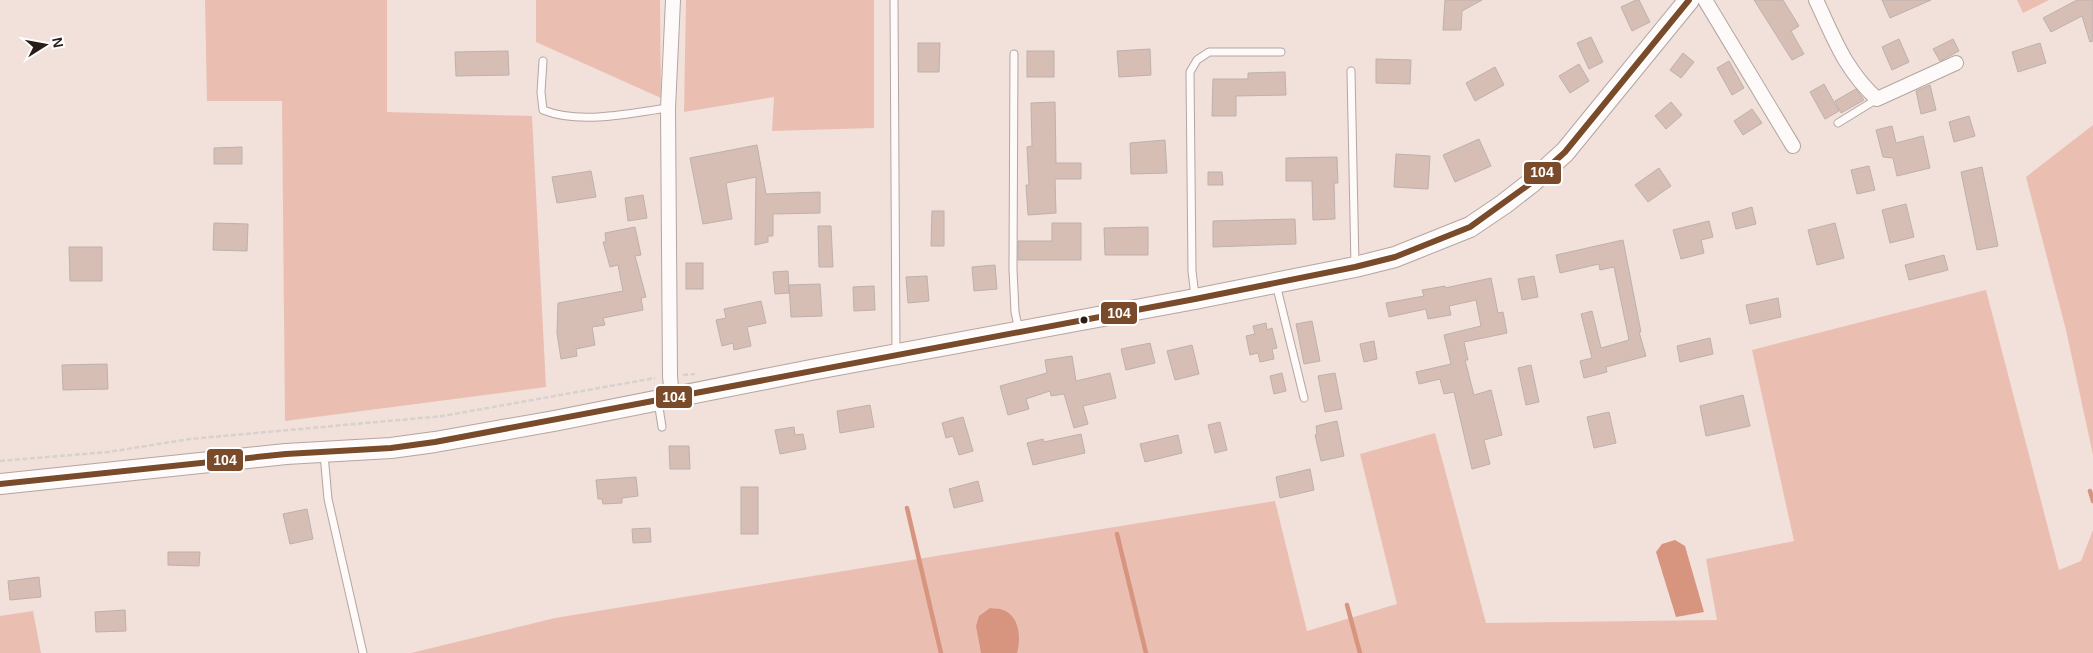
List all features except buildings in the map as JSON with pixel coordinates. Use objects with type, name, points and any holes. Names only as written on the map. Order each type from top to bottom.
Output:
[{"type":"street","points":[[665,400],[670,376],[668,108],[673,0]]},
{"type":"street","points":[[0,484],[323,451],[391,448],[420,444],[665,400],[1195,299],[1355,267],[1395,257],[1470,226],[1504,204],[1531,183],[1565,152],[1689,0]]},
{"type":"street","points":[[1705,0],[1793,146]]},
{"type":"street","points":[[1816,0],[1847,66],[1876,99],[1956,63]]},
{"type":"lane","points":[[894,0],[896,355]]},
{"type":"lane","points":[[1195,299],[1192,271],[1190,72],[1196,60],[1209,52],[1281,52]]},
{"type":"lane","points":[[1014,54],[1012,269],[1015,312],[1019,332]]},
{"type":"lane","points":[[543,60],[543,110],[558,116],[580,118],[668,108]]},
{"type":"lane","points":[[1351,71],[1355,267]]},
{"type":"lane","points":[[1838,123],[1876,99]]},
{"type":"lane","points":[[1276,283],[1304,398]]},
{"type":"lane","points":[[662,427],[665,400]]},
{"type":"lane","points":[[323,451],[328,500],[363,653]]},
{"type":"path","points":[[0,461],[108,452],[190,439],[443,416],[532,398],[670,376],[697,374]]},
{"type":"shaded area","points":[[205,0],[387,0],[387,112],[532,116],[546,387],[285,421],[282,101],[207,101]]},
{"type":"shaded area","points":[[536,0],[660,0],[661,98],[536,42]]},
{"type":"shaded area","points":[[686,0],[874,0],[874,128],[772,131],[774,97],[684,112]]},
{"type":"shaded area","points":[[2017,0],[2049,0],[2023,13]]},
{"type":"shaded area","points":[[2093,125],[2093,455],[2066,330],[2026,177]]},
{"type":"shaded area","points":[[1986,290],[2059,570],[2081,561],[2093,530],[2093,653],[411,653],[555,618],[1275,501],[1307,631],[1397,604],[1360,454],[1435,433],[1486,623],[1717,620],[1706,559],[1794,541],[1752,350]]},
{"type":"shaded area","points":[[1675,540],[1685,546],[1704,612],[1676,617],[1656,552],[1662,544]]},
{"type":"shaded area","points":[[990,608],[1003,610],[1013,617],[1019,635],[1017,653],[981,653],[976,626],[979,616]]},
{"type":"shaded area","points":[[33,611],[41,653],[0,653],[0,616]]},
{"type":"waterway","points":[[2090,491],[2093,501]]},
{"type":"waterway","points":[[907,508],[941,653]]},
{"type":"waterway","points":[[1117,534],[1146,653]]},
{"type":"waterway","points":[[1347,605],[1360,653]]},
{"type":"transit line","name":"104","points":[[0,484],[286,454],[391,448],[435,442],[1195,299],[1355,267],[1395,257],[1470,227],[1531,183],[1565,152],[1689,0]]}]
